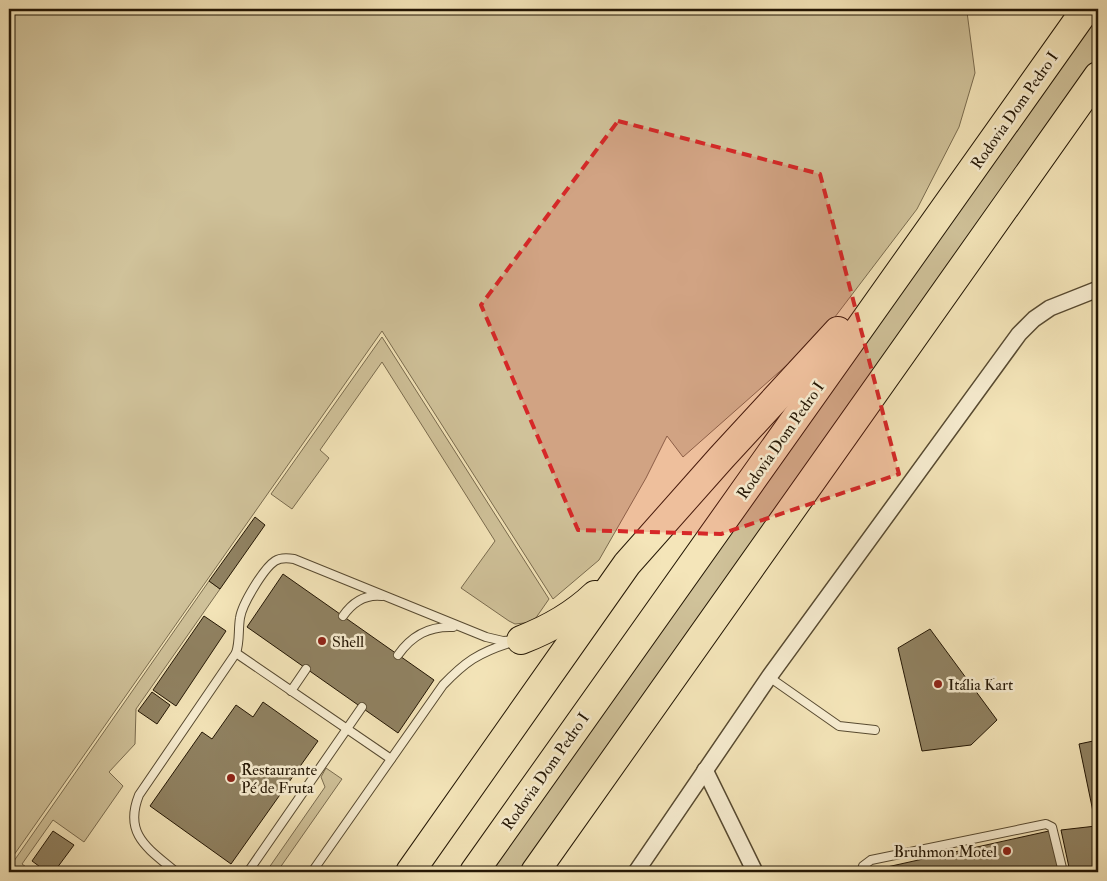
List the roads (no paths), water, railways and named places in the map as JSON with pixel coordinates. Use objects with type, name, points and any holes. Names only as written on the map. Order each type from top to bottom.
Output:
[{"type":"highway","name":"Rodovia Dom Pedro I","points":[[474,872],[1086,9]]},
{"type":"highway","points":[[535,872],[1098,76]]},
{"type":"highway","points":[[520,640],[567,617],[592,597],[626,564],[829,342],[989,145]]},
{"type":"highway","points":[[410,872],[626,564]]},
{"type":"street","points":[[636,872],[769,677],[1019,334],[1034,318],[1050,308],[1098,289]]},
{"type":"street","points":[[705,770],[755,872]]},
{"type":"lane","points":[[176,872],[147,846],[135,832],[133,813],[135,804],[138,795],[236,653],[240,638],[242,608],[270,564],[285,558],[294,559],[486,637],[503,641],[520,640]]},
{"type":"lane","points":[[342,616],[356,602],[365,597],[389,597]]},
{"type":"lane","points":[[398,655],[415,635],[442,626],[460,627]]},
{"type":"lane","points":[[312,872],[443,685],[460,667],[481,653],[520,640]]},
{"type":"lane","points":[[236,653],[391,759]]},
{"type":"lane","points":[[291,691],[306,669]]},
{"type":"lane","points":[[769,677],[839,726],[875,730]]},
{"type":"lane","points":[[248,872],[362,707]]},
{"type":"lane","points":[[861,872],[863,866],[871,860],[1046,824],[1052,827],[1062,872]]},
{"type":"place","name":"Shell","points":[[322,641]]},
{"type":"place","name":"Itália Kart","points":[[938,684]]},
{"type":"place","name":"Restaurante Pé de Fruta","points":[[231,778]]},
{"type":"place","name":"Bruhmon Motel","points":[[1007,851]]}]
